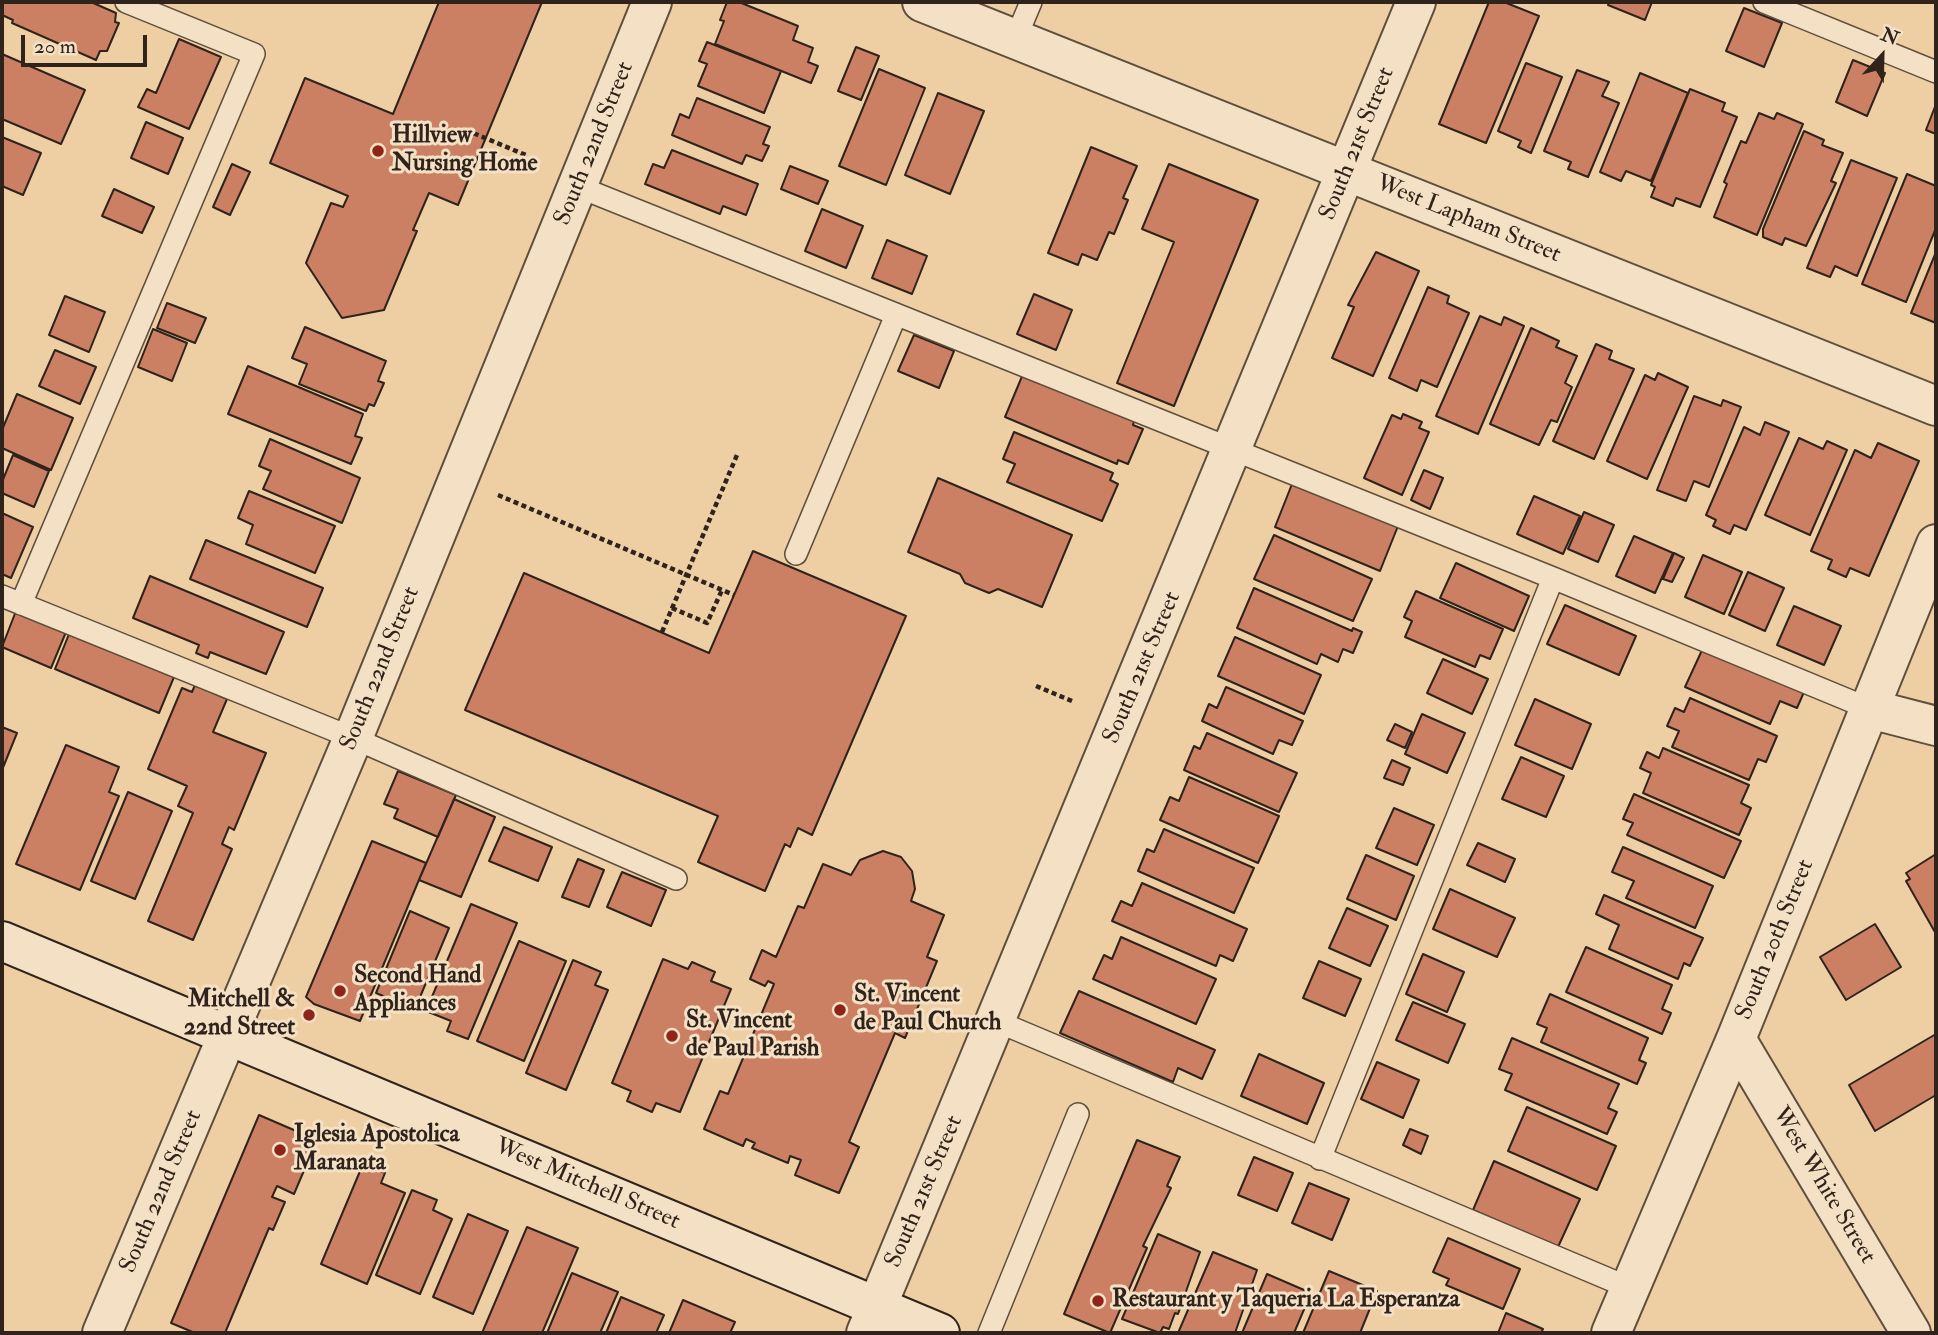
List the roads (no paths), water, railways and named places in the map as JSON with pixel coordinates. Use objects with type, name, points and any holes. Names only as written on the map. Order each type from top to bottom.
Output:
[{"type":"street","name":"South 22nd Street","points":[[107,1332],[579,187],[652,2]]},
{"type":"street","name":"West Lapham Street","points":[[922,2],[1936,406]]},
{"type":"street","name":"South 21st Street","points":[[871,1320],[1233,451],[1416,2]]},
{"type":"street","name":"South 20th Street","points":[[1611,1333],[1736,1039],[1936,544]]},
{"type":"street","points":[[1870,709],[1936,726]]},
{"type":"street","name":"West Mitchell Street","points":[[2,941],[229,1037],[871,1320],[940,1333]]},
{"type":"street","name":"West White Street","points":[[1736,1039],[1911,1333]]},
{"type":"lane","points":[[126,2],[254,54],[11,600],[353,738],[676,879]]},
{"type":"lane","points":[[1015,40],[1031,2]]},
{"type":"lane","points":[[1764,2],[1797,8],[1936,72]]},
{"type":"lane","points":[[579,187],[1553,578],[1870,709]]},
{"type":"lane","points":[[796,554],[896,315]]},
{"type":"lane","points":[[1320,1159],[1553,578]]},
{"type":"lane","points":[[996,1021],[1630,1288]]},
{"type":"lane","points":[[989,1333],[1079,1114]]},
{"type":"place","name":"Hillview Nursing Home","points":[[378,151]]},
{"type":"place","name":"Second Hand Appliances","points":[[340,991]]},
{"type":"place","name":"St. Vincent de Paul Church","points":[[840,1010]]},
{"type":"place","name":"Mitchell & 22nd Street","points":[[309,1015]]},
{"type":"place","name":"St. Vincent de Paul Parish","points":[[672,1036]]},
{"type":"place","name":"Iglesia Apostolica Maranata","points":[[280,1150]]},
{"type":"place","name":"Restaurant y Taqueria La Esperanza","points":[[1098,1301]]}]
